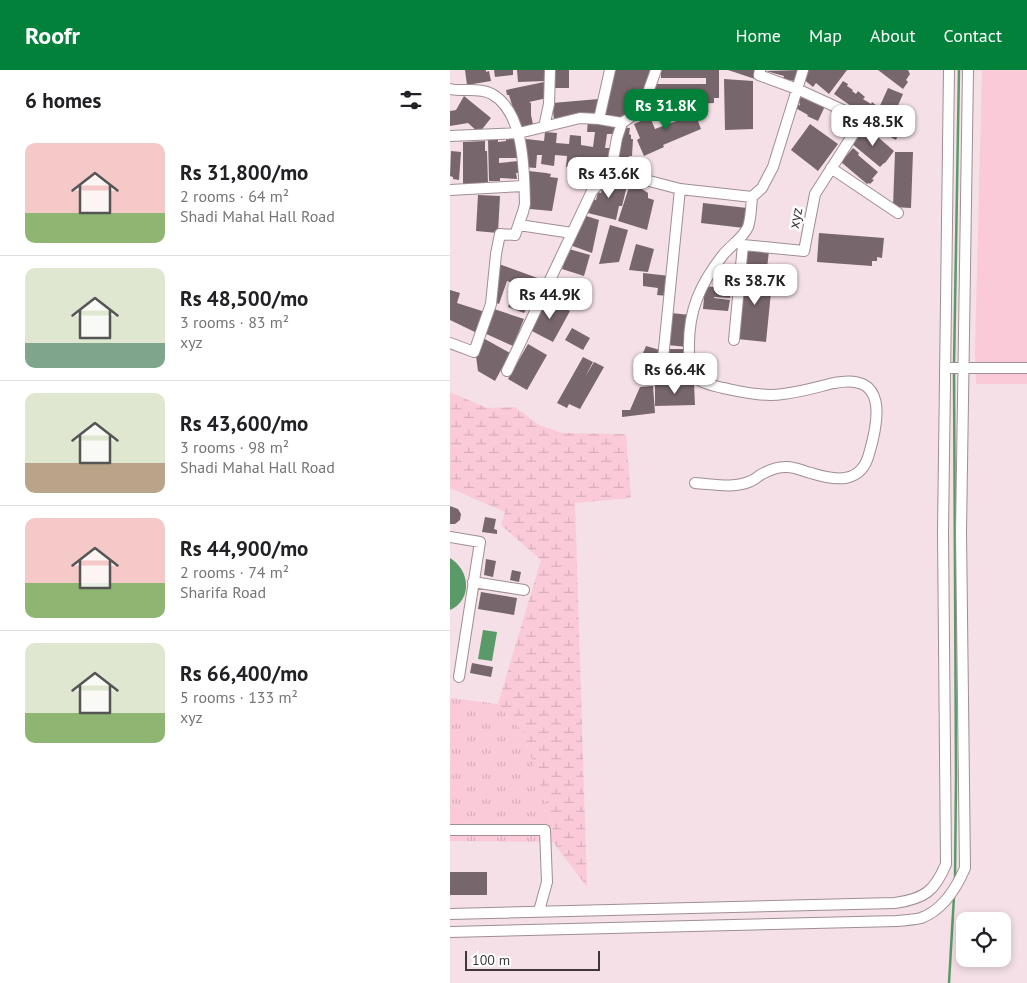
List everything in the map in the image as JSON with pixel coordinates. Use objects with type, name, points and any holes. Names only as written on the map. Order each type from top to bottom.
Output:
[{"type":"street","points":[[544,127],[549,104],[550,70]]},
{"type":"street","points":[[600,119],[610,70]]},
{"type":"street","points":[[506,371],[592,191],[612,171],[617,138],[622,123],[642,109],[656,70]]},
{"type":"street","points":[[760,70],[759,74],[797,89]]},
{"type":"street","points":[[695,483],[736,486],[752,481],[764,473],[788,466],[826,476],[850,478],[864,468],[872,446],[877,410],[876,398],[871,389],[865,384],[853,382],[836,383],[813,390],[780,394],[745,393],[702,382],[691,372],[689,365],[689,344],[694,306],[705,281],[723,254],[748,227],[752,197],[762,188],[773,167],[803,70]]},
{"type":"street","points":[[450,932],[897,922],[921,918],[940,906],[954,891],[965,868],[962,532],[954,368],[949,70]]},
{"type":"street","points":[[450,914],[895,903],[915,900],[928,892],[940,878],[946,864],[943,532],[954,368],[968,70]]},
{"type":"street","points":[[450,89],[480,90],[491,94],[501,101],[507,109],[519,133],[525,204],[515,235],[500,234],[491,304],[474,352],[450,343]]},
{"type":"street","name":"xyz","points":[[734,340],[743,245],[804,251],[815,194],[861,122],[858,117],[797,89]]},
{"type":"street","points":[[450,136],[519,133],[580,118],[622,123]]},
{"type":"street","points":[[832,168],[898,213]]},
{"type":"street","points":[[612,171],[680,189],[752,197]]},
{"type":"street","points":[[450,190],[524,186]]},
{"type":"street","points":[[662,369],[680,189]]},
{"type":"street","points":[[519,225],[572,233]]},
{"type":"street","points":[[954,368],[1027,368]]},
{"type":"street","points":[[450,537],[480,542],[459,677]]},
{"type":"street","points":[[473,582],[524,590]]},
{"type":"street","points":[[450,830],[544,830],[547,882],[539,912]]},
{"type":"green space","points":[[982,70],[1027,70],[1027,384],[976,384],[975,350]]},
{"type":"green space","points":[[450,392],[487,408],[515,407],[539,425],[562,433],[626,434],[631,498],[575,503],[587,887],[553,842],[553,824],[523,732],[498,704],[541,560],[501,525],[505,512],[450,488]]},
{"type":"green space","points":[[450,698],[498,704],[523,732],[553,824],[553,842],[450,841]]},
{"type":"shaded area","points":[[450,558],[462,570],[466,585],[463,599],[450,610]]},
{"type":"shaded area","points":[[483,630],[497,632],[492,661],[478,659]]},
{"type":"building","points":[[465,70],[489,71],[491,81],[467,85]]},
{"type":"building","points":[[494,70],[513,70],[513,75],[495,77]]},
{"type":"building","points":[[517,70],[545,70],[546,81],[518,82]]},
{"type":"building","points":[[552,70],[569,70],[569,88],[552,88]]},
{"type":"building","points":[[612,70],[654,70],[641,108],[623,119],[620,117],[619,120],[602,116]]},
{"type":"building","points":[[661,70],[719,70],[719,98],[714,98],[714,103],[650,106],[650,95],[654,95],[654,84],[706,84],[706,78],[661,78]]},
{"type":"building","points":[[728,70],[758,70],[755,79]]},
{"type":"building","points":[[798,70],[795,81],[783,79],[784,76],[766,71]]},
{"type":"building","points":[[805,70],[847,70],[829,94],[816,83],[813,87],[802,78]]},
{"type":"building","points":[[878,70],[908,70],[910,74],[906,80],[908,82],[903,89]]},
{"type":"building","points":[[724,79],[753,81],[753,129],[725,130]]},
{"type":"building","points":[[843,81],[856,94],[858,91],[865,97],[863,99],[877,106],[868,118],[834,94]]},
{"type":"building","points":[[544,82],[547,98],[529,102],[531,103],[534,129],[520,132],[506,90]]},
{"type":"building","points":[[888,88],[903,94],[889,126],[892,127],[896,119],[907,125],[904,133],[901,136],[898,135],[896,140],[881,132],[879,124],[873,121]]},
{"type":"building","points":[[802,94],[825,106],[818,121],[792,106],[798,104],[800,106],[798,96]]},
{"type":"building","points":[[464,96],[491,118],[479,133],[468,123],[450,126],[450,111],[456,110]]},
{"type":"building","points":[[599,99],[595,115],[554,119],[552,103]]},
{"type":"building","points":[[692,105],[701,129],[663,145],[664,147],[644,156],[637,140],[640,138],[634,124],[650,117],[655,129],[679,120],[676,112]]},
{"type":"building","points":[[588,120],[616,123],[615,134],[607,134],[605,148],[613,148],[612,161],[604,160],[603,171],[591,170],[592,159],[579,158],[578,168],[566,167],[567,156],[555,155],[554,166],[541,164],[542,155],[537,155],[536,168],[523,167],[526,139],[544,141],[545,132],[557,133],[556,143],[569,144],[570,135],[581,136],[581,145],[593,147],[595,132],[587,132]]},
{"type":"building","points":[[810,124],[838,144],[818,171],[791,150]]},
{"type":"building","points":[[865,126],[894,151],[880,167],[851,143]]},
{"type":"building","points":[[621,127],[630,128],[629,134],[631,139],[633,139],[632,156],[629,156],[628,160],[618,159]]},
{"type":"building","points":[[518,137],[519,158],[499,158],[499,163],[519,161],[518,173],[516,173],[517,179],[500,178],[500,181],[489,181],[488,138],[498,138],[498,142],[506,141],[506,138]]},
{"type":"building","points":[[485,141],[488,184],[463,185],[463,142]]},
{"type":"building","points":[[853,148],[859,153],[858,155],[878,172],[870,184],[867,184],[841,162]]},
{"type":"building","points":[[451,151],[461,152],[459,180],[453,179],[450,176]]},
{"type":"building","points":[[895,152],[913,152],[911,208],[893,207]]},
{"type":"building","points":[[529,171],[551,174],[550,177],[558,178],[552,211],[530,209]]},
{"type":"building","points":[[607,177],[628,182],[622,206],[619,206],[616,220],[588,213],[591,199],[596,200],[598,192],[601,193],[602,188],[604,189]]},
{"type":"building","points":[[630,184],[648,193],[648,198],[654,200],[647,230],[618,221]]},
{"type":"building","points":[[478,195],[500,196],[498,233],[476,231]]},
{"type":"building","points":[[703,203],[747,208],[744,228],[701,223]]},
{"type":"building","points":[[583,215],[599,220],[592,253],[570,245]]},
{"type":"building","points":[[610,225],[628,230],[619,262],[599,264]]},
{"type":"building","points":[[819,233],[884,238],[882,258],[877,257],[877,261],[872,261],[872,266],[817,262]]},
{"type":"building","points":[[636,244],[654,249],[648,272],[629,270]]},
{"type":"building","points":[[747,248],[769,251],[767,268],[745,265]]},
{"type":"building","points":[[569,249],[590,255],[584,276],[562,269]]},
{"type":"building","points":[[496,263],[543,280],[524,313],[508,307],[516,284],[507,281],[499,304],[492,301]]},
{"type":"building","points":[[744,269],[773,272],[766,342],[737,339]]},
{"type":"building","points":[[643,273],[670,276],[668,296],[657,295],[658,288],[643,286]]},
{"type":"building","points":[[705,286],[731,289],[730,298],[714,297],[730,300],[728,311],[703,309]]},
{"type":"building","points":[[450,290],[460,293],[457,303],[485,312],[479,334],[450,320]]},
{"type":"building","points":[[546,299],[570,311],[553,342],[530,330]]},
{"type":"building","points":[[491,308],[524,319],[513,346],[482,332]]},
{"type":"building","points":[[671,313],[690,315],[687,347],[668,345]]},
{"type":"building","points":[[572,328],[590,338],[583,350],[565,340]]},
{"type":"building","points":[[483,338],[510,353],[495,381],[478,371],[476,356]]},
{"type":"building","points":[[528,344],[547,355],[527,390],[508,379]]},
{"type":"building","points":[[646,346],[660,350],[655,370],[637,367]]},
{"type":"building","points":[[665,349],[688,349],[687,376],[664,375]]},
{"type":"building","points":[[583,357],[593,362],[585,377],[594,362],[604,367],[580,409],[569,404],[567,408],[557,403]]},
{"type":"building","points":[[694,383],[695,405],[655,406],[655,384]]},
{"type":"building","points":[[653,386],[655,413],[622,417],[622,410],[630,410],[640,387]]},
{"type":"building","points":[[450,506],[458,509],[461,514],[460,520],[455,524],[450,524]]},
{"type":"building","points":[[485,517],[496,519],[494,529],[497,530],[497,534],[482,532]]},
{"type":"building","points":[[486,559],[496,561],[493,577],[484,575]]},
{"type":"building","points":[[512,570],[521,572],[519,582],[510,580]]},
{"type":"building","points":[[481,592],[517,598],[514,615],[478,609]]},
{"type":"building","points":[[472,663],[493,667],[491,677],[470,673]]},
{"type":"building","points":[[450,872],[487,872],[487,895],[450,895]]},
{"type":"waterway","points":[[954,366],[959,70]]},
{"type":"waterway","points":[[954,371],[955,881]]},
{"type":"waterway","points":[[949,983],[954,896]]}]
